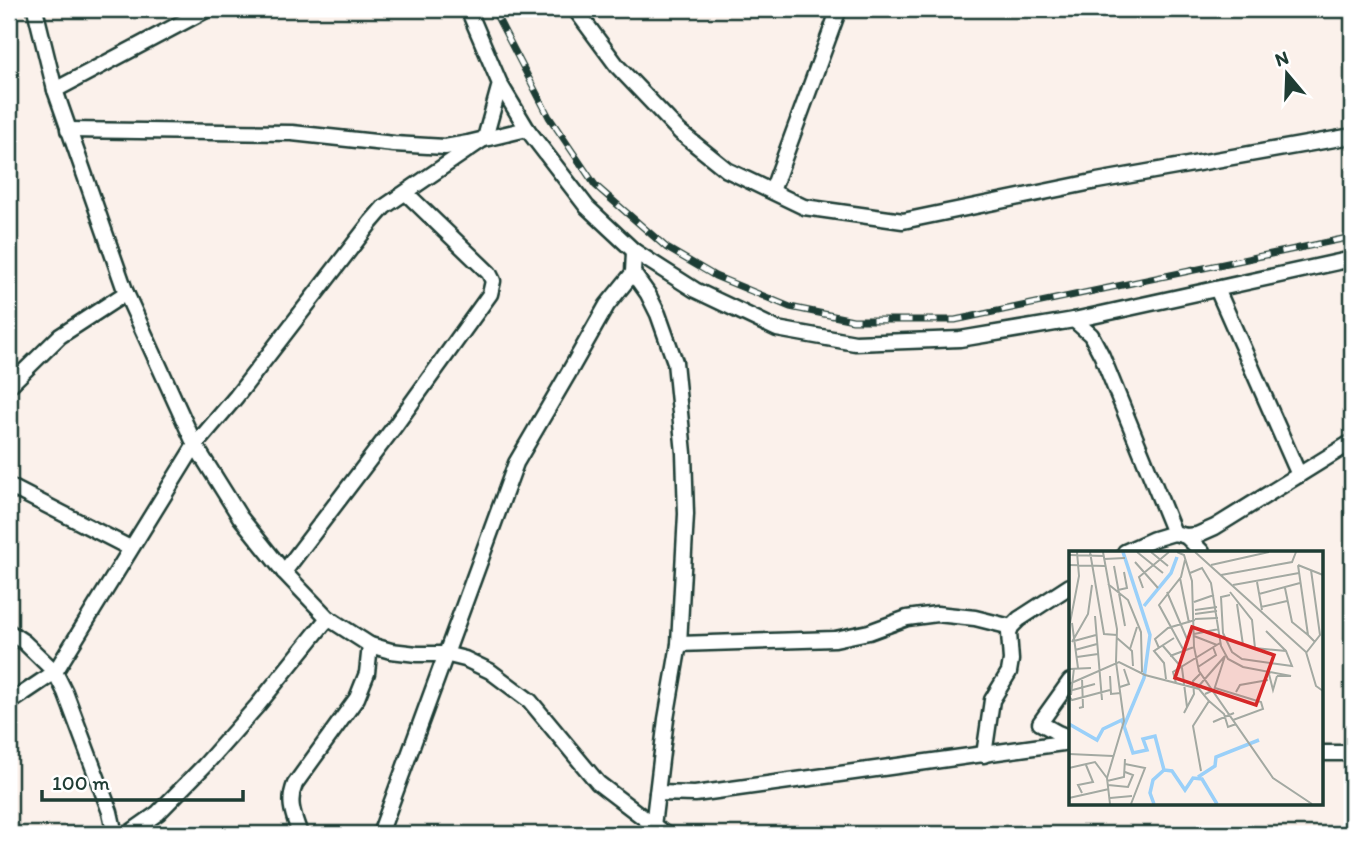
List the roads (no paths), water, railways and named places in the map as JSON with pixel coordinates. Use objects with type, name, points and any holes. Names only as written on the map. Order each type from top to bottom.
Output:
[{"type":"street","points":[[35,9],[55,90],[126,293],[195,445],[240,517],[284,572],[328,618],[370,645],[391,651],[445,654],[465,659],[490,671],[530,701],[598,783],[656,831]]},
{"type":"street","points":[[55,90],[208,9]]},
{"type":"street","points":[[468,9],[500,84],[527,129],[587,207],[635,251],[695,290],[777,329],[855,343],[960,339],[1074,320],[1351,261]]},
{"type":"street","points":[[575,9],[618,67],[680,132],[727,170],[804,207],[903,221],[1097,181],[1352,136]]},
{"type":"street","points":[[772,191],[839,9]]},
{"type":"street","points":[[9,703],[55,672],[195,445],[236,397],[371,222],[384,207],[485,138],[500,84]]},
{"type":"street","points":[[68,130],[292,134],[444,146],[527,129]]},
{"type":"street","points":[[284,572],[395,426],[490,294],[493,281],[489,273],[406,193]]},
{"type":"street","points":[[380,834],[516,463],[607,305],[633,273],[635,251]]},
{"type":"street","points":[[633,273],[648,293],[658,314],[675,362],[684,453],[686,514],[679,644],[666,719],[657,793],[656,831]]},
{"type":"street","points":[[1217,289],[1299,475]]},
{"type":"street","points":[[9,386],[60,336],[126,293]]},
{"type":"street","points":[[1074,320],[1091,335],[1102,356],[1180,534],[1201,551]]},
{"type":"street","points":[[1127,551],[1154,539],[1197,534],[1215,527],[1352,442]]},
{"type":"street","points":[[9,486],[130,548]]},
{"type":"street","points":[[984,755],[992,700],[1009,672],[1009,634],[1012,627],[1019,620],[1069,591]]},
{"type":"street","points":[[679,644],[835,639],[869,632],[907,618],[937,614],[975,618],[1012,627]]},
{"type":"street","points":[[128,834],[158,813],[204,766],[328,618]]},
{"type":"street","points":[[9,632],[24,642],[55,672],[110,811],[115,834]]},
{"type":"street","points":[[300,834],[292,809],[291,795],[295,784],[357,698],[367,673],[370,645]]},
{"type":"street","points":[[1069,682],[1040,723],[1069,739]]},
{"type":"street","points":[[657,793],[695,794],[984,755],[1069,740]]},
{"type":"street","points":[[1322,753],[1352,753]]},
{"type":"railway","points":[[493,9],[549,117],[595,185],[667,248],[715,276],[790,307],[853,320],[955,320],[1352,237]]}]
